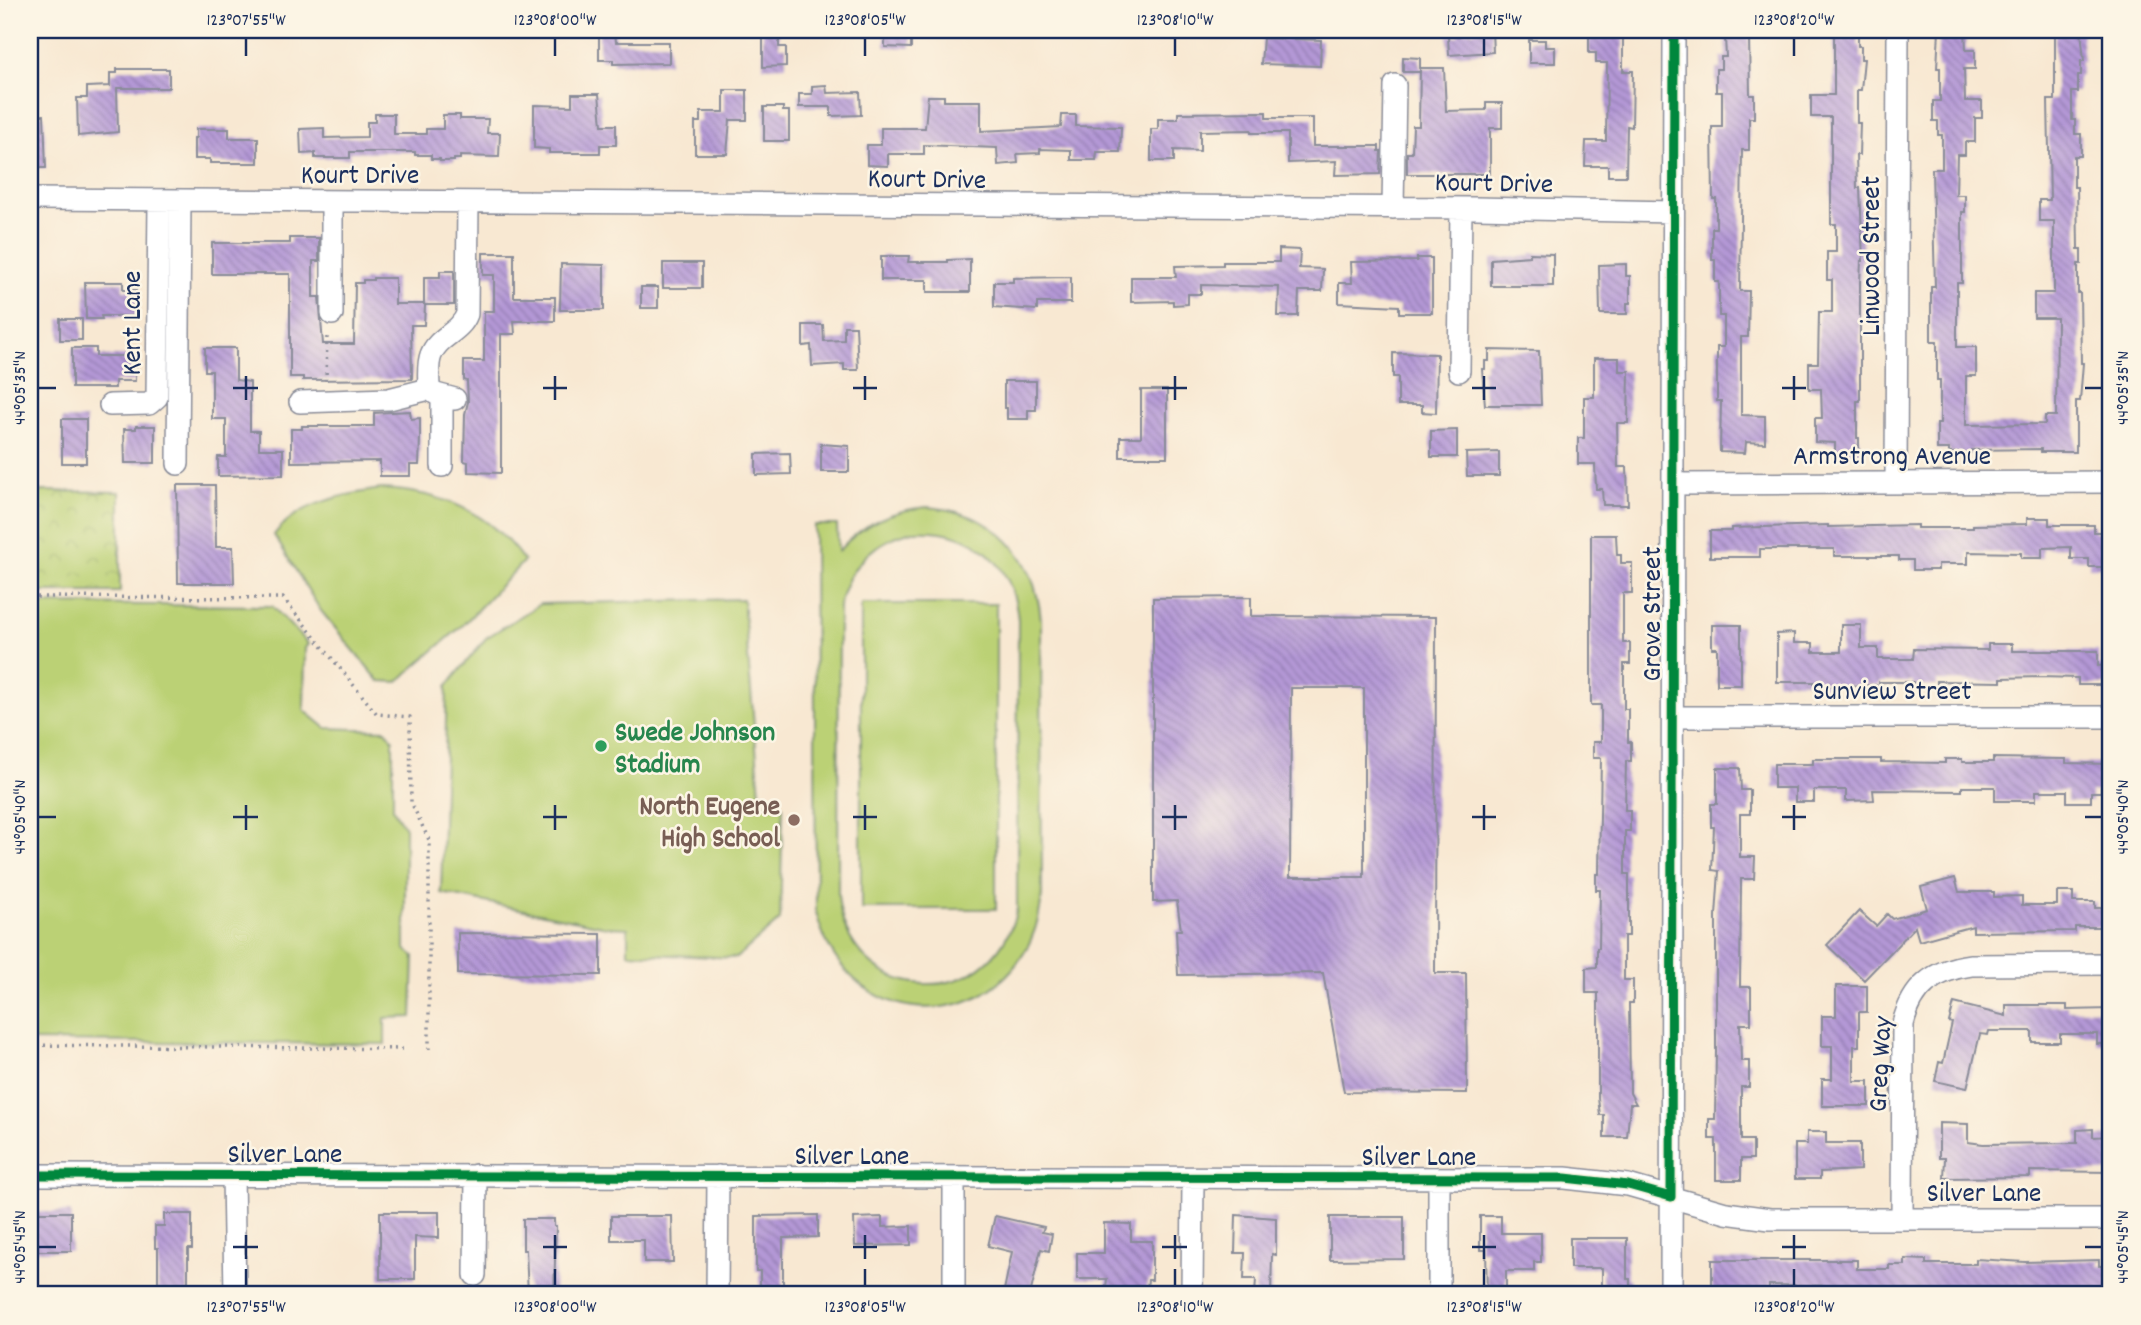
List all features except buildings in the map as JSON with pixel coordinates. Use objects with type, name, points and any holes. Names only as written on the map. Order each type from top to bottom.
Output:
[{"type":"street","name":"Grove Street","points":[[1671,1295],[1674,30]]},
{"type":"street","name":"Linwood Street","points":[[1896,482],[1898,30]]},
{"type":"street","points":[[1393,208],[1395,85]]},
{"type":"street","name":"Kourt Drive","points":[[30,199],[1461,208],[1673,212]]},
{"type":"street","points":[[169,200],[178,464]]},
{"type":"street","name":"Kent Lane","points":[[110,405],[149,404],[157,397],[169,200]]},
{"type":"street","points":[[331,201],[331,314]]},
{"type":"street","points":[[442,466],[442,395],[429,359],[436,345],[462,324],[467,314],[468,202]]},
{"type":"street","points":[[1459,371],[1461,208]]},
{"type":"street","points":[[300,402],[442,395]]},
{"type":"street","name":"Armstrong Avenue","points":[[1673,484],[2111,482]]},
{"type":"street","name":"Sunview Street","points":[[1673,717],[2111,717]]},
{"type":"street","name":"Greg Way","points":[[1902,1219],[1903,1024],[1917,992],[1935,975],[1953,967],[1982,964],[2111,964]]},
{"type":"street","name":"Silver Lane","points":[[30,1175],[1596,1180],[1628,1185],[1748,1218],[2111,1219]]},
{"type":"street","points":[[233,1175],[236,1295]]},
{"type":"street","points":[[475,1275],[476,1175]]},
{"type":"street","points":[[717,1295],[718,1176]]},
{"type":"street","points":[[954,1177],[954,1295]]},
{"type":"street","points":[[1192,1295],[1193,1178]]},
{"type":"street","points":[[1439,1178],[1439,1295]]},
{"type":"path","points":[[326,401],[327,328],[331,314]]},
{"type":"path","points":[[30,597],[283,598],[377,714],[410,717],[411,802],[429,840],[429,1049]]},
{"type":"path","points":[[30,1045],[407,1049]]},
{"type":"green space","points":[[382,489],[424,494],[462,507],[495,529],[524,561],[463,625],[397,682],[379,681],[321,611],[274,535],[295,515],[323,502]]},
{"type":"green space","points":[[30,491],[120,492],[120,592],[30,592]]},
{"type":"green space","points":[[927,507],[973,517],[1007,540],[1030,575],[1041,620],[1042,895],[1030,942],[1006,976],[974,998],[937,1007],[899,1004],[864,987],[835,956],[816,912],[814,525],[837,525],[838,551],[867,526],[889,515]],"holes":[[[913,531],[954,535],[986,552],[1008,581],[1014,599],[1018,620],[1017,909],[1002,944],[979,968],[951,981],[921,984],[892,976],[866,959],[847,932],[838,895],[839,606],[856,567],[874,549],[899,535]]]},
{"type":"green space","name":"Swede Johnson Stadium","points":[[743,599],[761,805],[783,806],[780,920],[736,958],[628,953],[628,928],[607,927],[441,893],[447,686],[486,638],[540,604]]},
{"type":"green space","points":[[30,604],[272,606],[308,644],[305,648],[304,710],[326,728],[386,730],[393,740],[393,809],[405,828],[405,949],[414,956],[412,1017],[385,1018],[385,1044],[30,1041]]},
{"type":"green space","points":[[861,604],[996,604],[996,909],[861,909]]},
{"type":"cycle path","points":[[30,1175],[1565,1178],[1628,1185],[1671,1197],[1674,30]]},
{"type":"place","name":"Swede Johnson Stadium","points":[[601,746]]},
{"type":"place","name":"North Eugene High School","points":[[794,820]]}]
